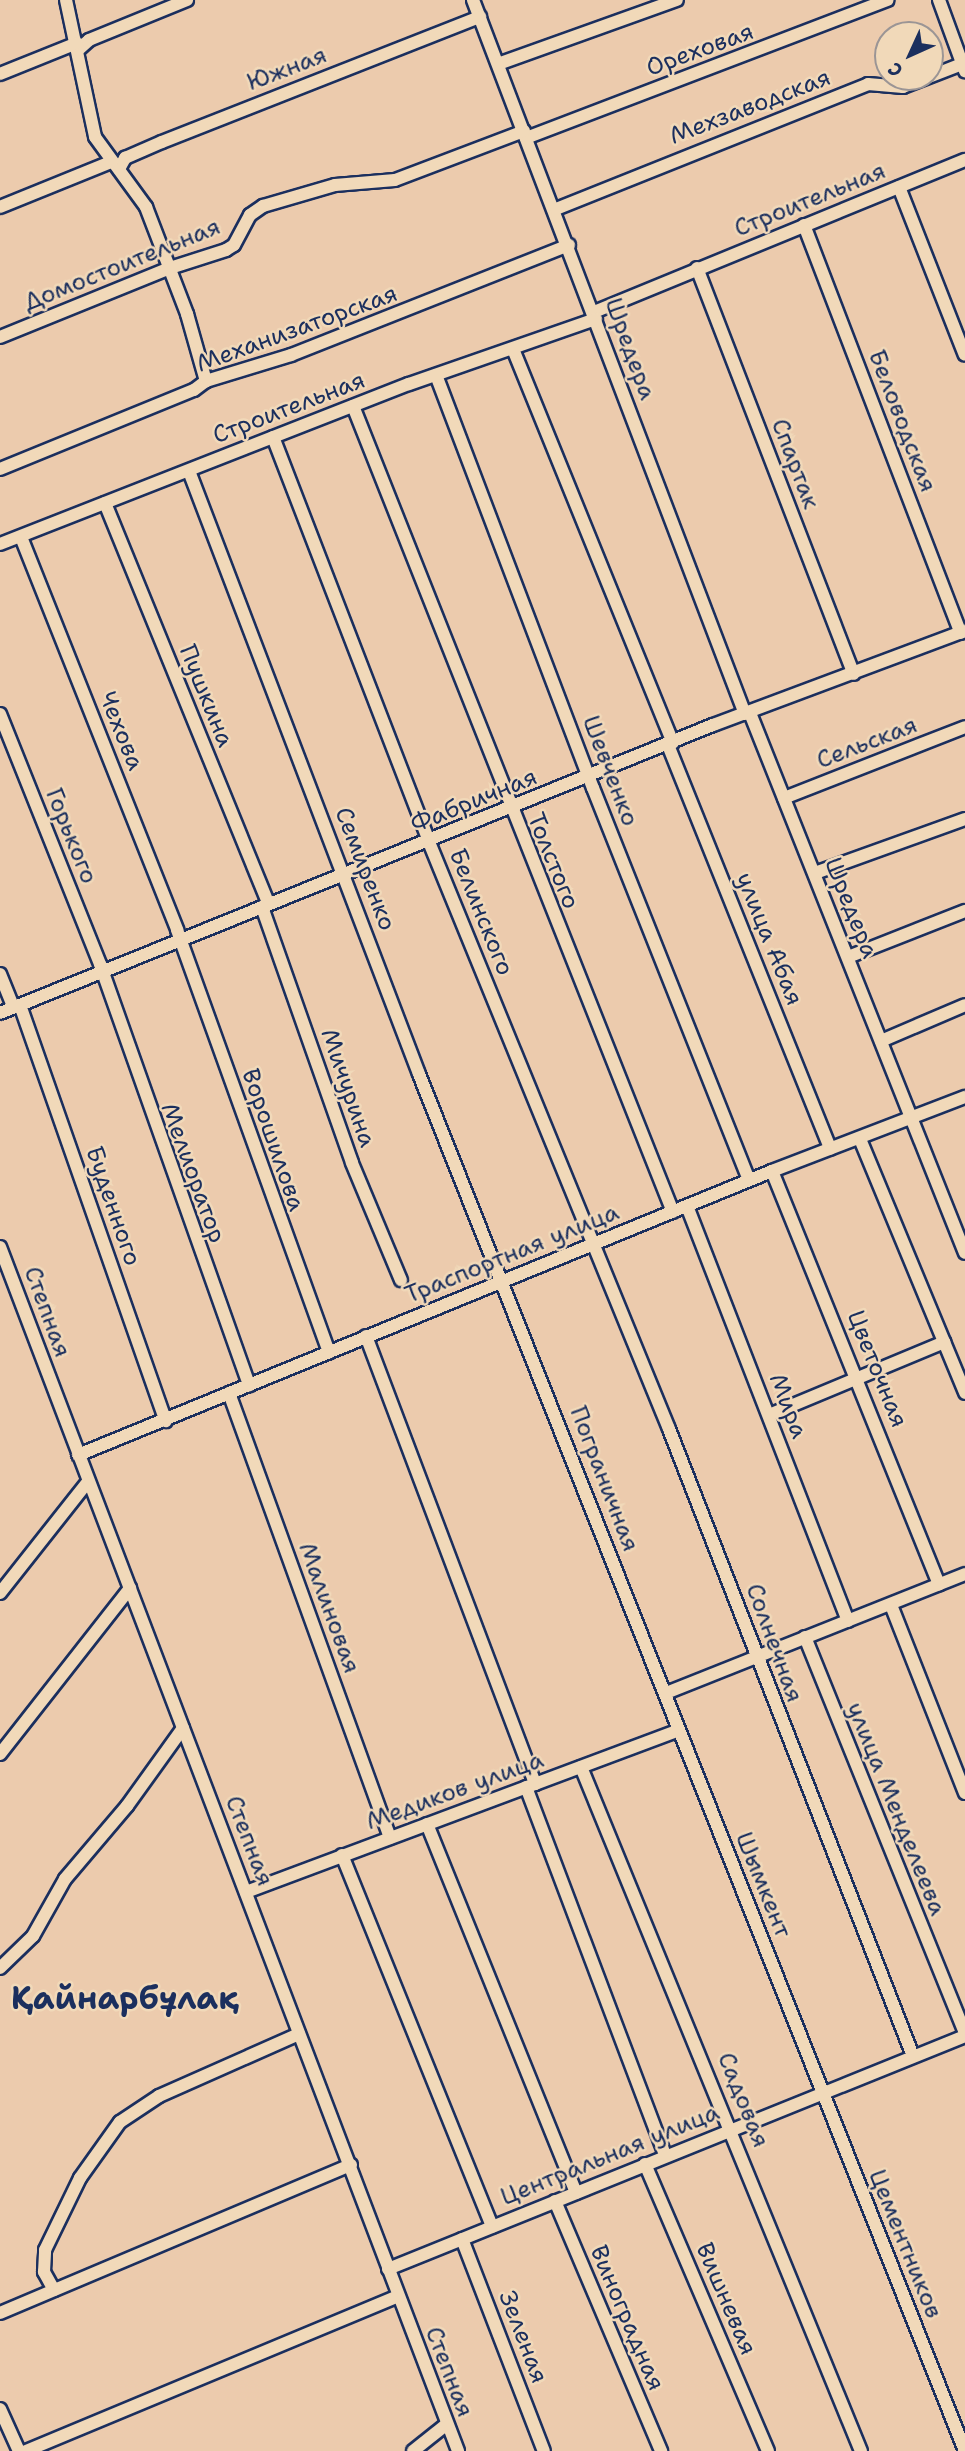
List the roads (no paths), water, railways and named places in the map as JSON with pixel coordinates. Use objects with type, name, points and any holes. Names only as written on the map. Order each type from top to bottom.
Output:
[{"type":"street","points":[[66,0],[78,47],[87,113],[99,148],[146,207],[170,268],[206,381]]},
{"type":"street","points":[[0,74],[78,47],[187,0]]},
{"type":"street","name":"Шредера","points":[[473,0],[556,209],[747,714],[815,873],[965,1253]]},
{"type":"street","points":[[498,64],[677,0]]},
{"type":"street","name":"Ореховая","points":[[525,134],[888,0]]},
{"type":"street","points":[[939,0],[964,68]]},
{"type":"street","name":"Южная","points":[[0,207],[115,166],[125,158],[162,142],[480,18]]},
{"type":"street","name":"Мехзаводская","points":[[556,209],[868,84],[903,87],[964,68]]},
{"type":"street","name":"Домостоительная","points":[[0,337],[234,245],[246,220],[262,206],[335,185],[395,180],[525,134]]},
{"type":"street","name":"Строительная","points":[[0,544],[353,406],[513,349],[697,268],[965,160]]},
{"type":"street","points":[[899,187],[965,355]]},
{"type":"street","name":"Беловодская","points":[[804,225],[963,632]]},
{"type":"street","name":"Механизаторская","points":[[0,469],[194,390],[206,381],[302,351],[569,245]]},
{"type":"street","name":"Спартак","points":[[697,268],[854,674]]},
{"type":"street","name":"улица Абая","points":[[513,349],[830,1149]]},
{"type":"street","name":"Шевченко","points":[[436,375],[590,777],[749,1180]]},
{"type":"street","name":"Толстого","points":[[353,406],[510,810],[673,1212]]},
{"type":"street","name":"Белинского","points":[[273,437],[429,842],[595,1245]]},
{"type":"street","name":"Семиренко","points":[[188,471],[346,875],[419,1074],[504,1281]]},
{"type":"street","name":"Пушкина","points":[[105,503],[265,906]]},
{"type":"street","name":"Чехова","points":[[21,537],[178,941]]},
{"type":"street","name":"Фабричная","points":[[0,1013],[671,744],[963,632]]},
{"type":"street","name":"Горького","points":[[0,714],[101,974]]},
{"type":"street","name":"Сельская","points":[[784,798],[965,727]]},
{"type":"street","points":[[815,873],[965,819]]},
{"type":"street","name":"Мичурина","points":[[265,906],[352,1163],[401,1280]]},
{"type":"street","points":[[848,957],[965,911]]},
{"type":"street","name":"Ворошилова","points":[[178,941],[329,1352]]},
{"type":"street","name":"Буденного","points":[[0,974],[16,1006],[166,1421]]},
{"type":"street","name":"Мелиоратор","points":[[101,974],[249,1385]]},
{"type":"street","points":[[881,1041],[965,1005]]},
{"type":"street","name":"Траспортная улица","points":[[78,1455],[749,1180],[965,1097]]},
{"type":"street","points":[[860,1139],[965,1393]]},
{"type":"street","name":"Цветочная","points":[[772,1171],[939,1585]]},
{"type":"street","name":"Мира","points":[[687,1206],[848,1621]]},
{"type":"street","name":"Солнечная","points":[[595,1245],[913,2056]]},
{"type":"street","name":"Степная","points":[[0,1247],[87,1483],[130,1588],[458,2451]]},
{"type":"street","name":"Пограничная","points":[[504,1281],[666,1693]]},
{"type":"street","points":[[366,1336],[665,2154]]},
{"type":"street","points":[[769,1415],[944,1342]]},
{"type":"street","name":"Малиновая","points":[[229,1393],[390,1838]]},
{"type":"street","points":[[0,1593],[87,1483]]},
{"type":"street","points":[[666,1693],[965,1574]]},
{"type":"street","points":[[0,1754],[130,1588]]},
{"type":"street","points":[[891,1605],[965,1793]]},
{"type":"street","name":"улица Менделеева","points":[[805,1637],[965,2035]]},
{"type":"street","name":"Шымкент","points":[[666,1693],[822,2091]]},
{"type":"street","points":[[0,1968],[33,1936],[65,1879],[127,1806],[183,1728]]},
{"type":"street","name":"Медиков улица","points":[[246,1892],[679,1730]]},
{"type":"street","name":"Садовая","points":[[581,1767],[732,2127],[861,2451]]},
{"type":"street","points":[[427,1824],[576,2193]]},
{"type":"street","points":[[342,1855],[492,2227]]},
{"type":"street","points":[[54,2290],[44,2272],[45,2250],[80,2178],[120,2122],[159,2096],[299,2034]]},
{"type":"street","name":"Центральная улица","points":[[388,2269],[665,2154],[965,2035]]},
{"type":"street","name":"Цементников","points":[[822,2091],[965,2451]]},
{"type":"street","name":"Вишневая","points":[[645,2164],[768,2451]]},
{"type":"street","points":[[0,2313],[351,2165]]},
{"type":"street","name":"Виноградная","points":[[555,2201],[661,2451]]},
{"type":"street","name":"Зеленая","points":[[462,2239],[544,2451]]},
{"type":"street","points":[[26,2451],[398,2296]]},
{"type":"street","points":[[0,2409],[19,2451]]},
{"type":"street","points":[[413,2451],[447,2424]]},
{"type":"district","name":"Қайнарбұлақ","points":[[125,1998]]}]
